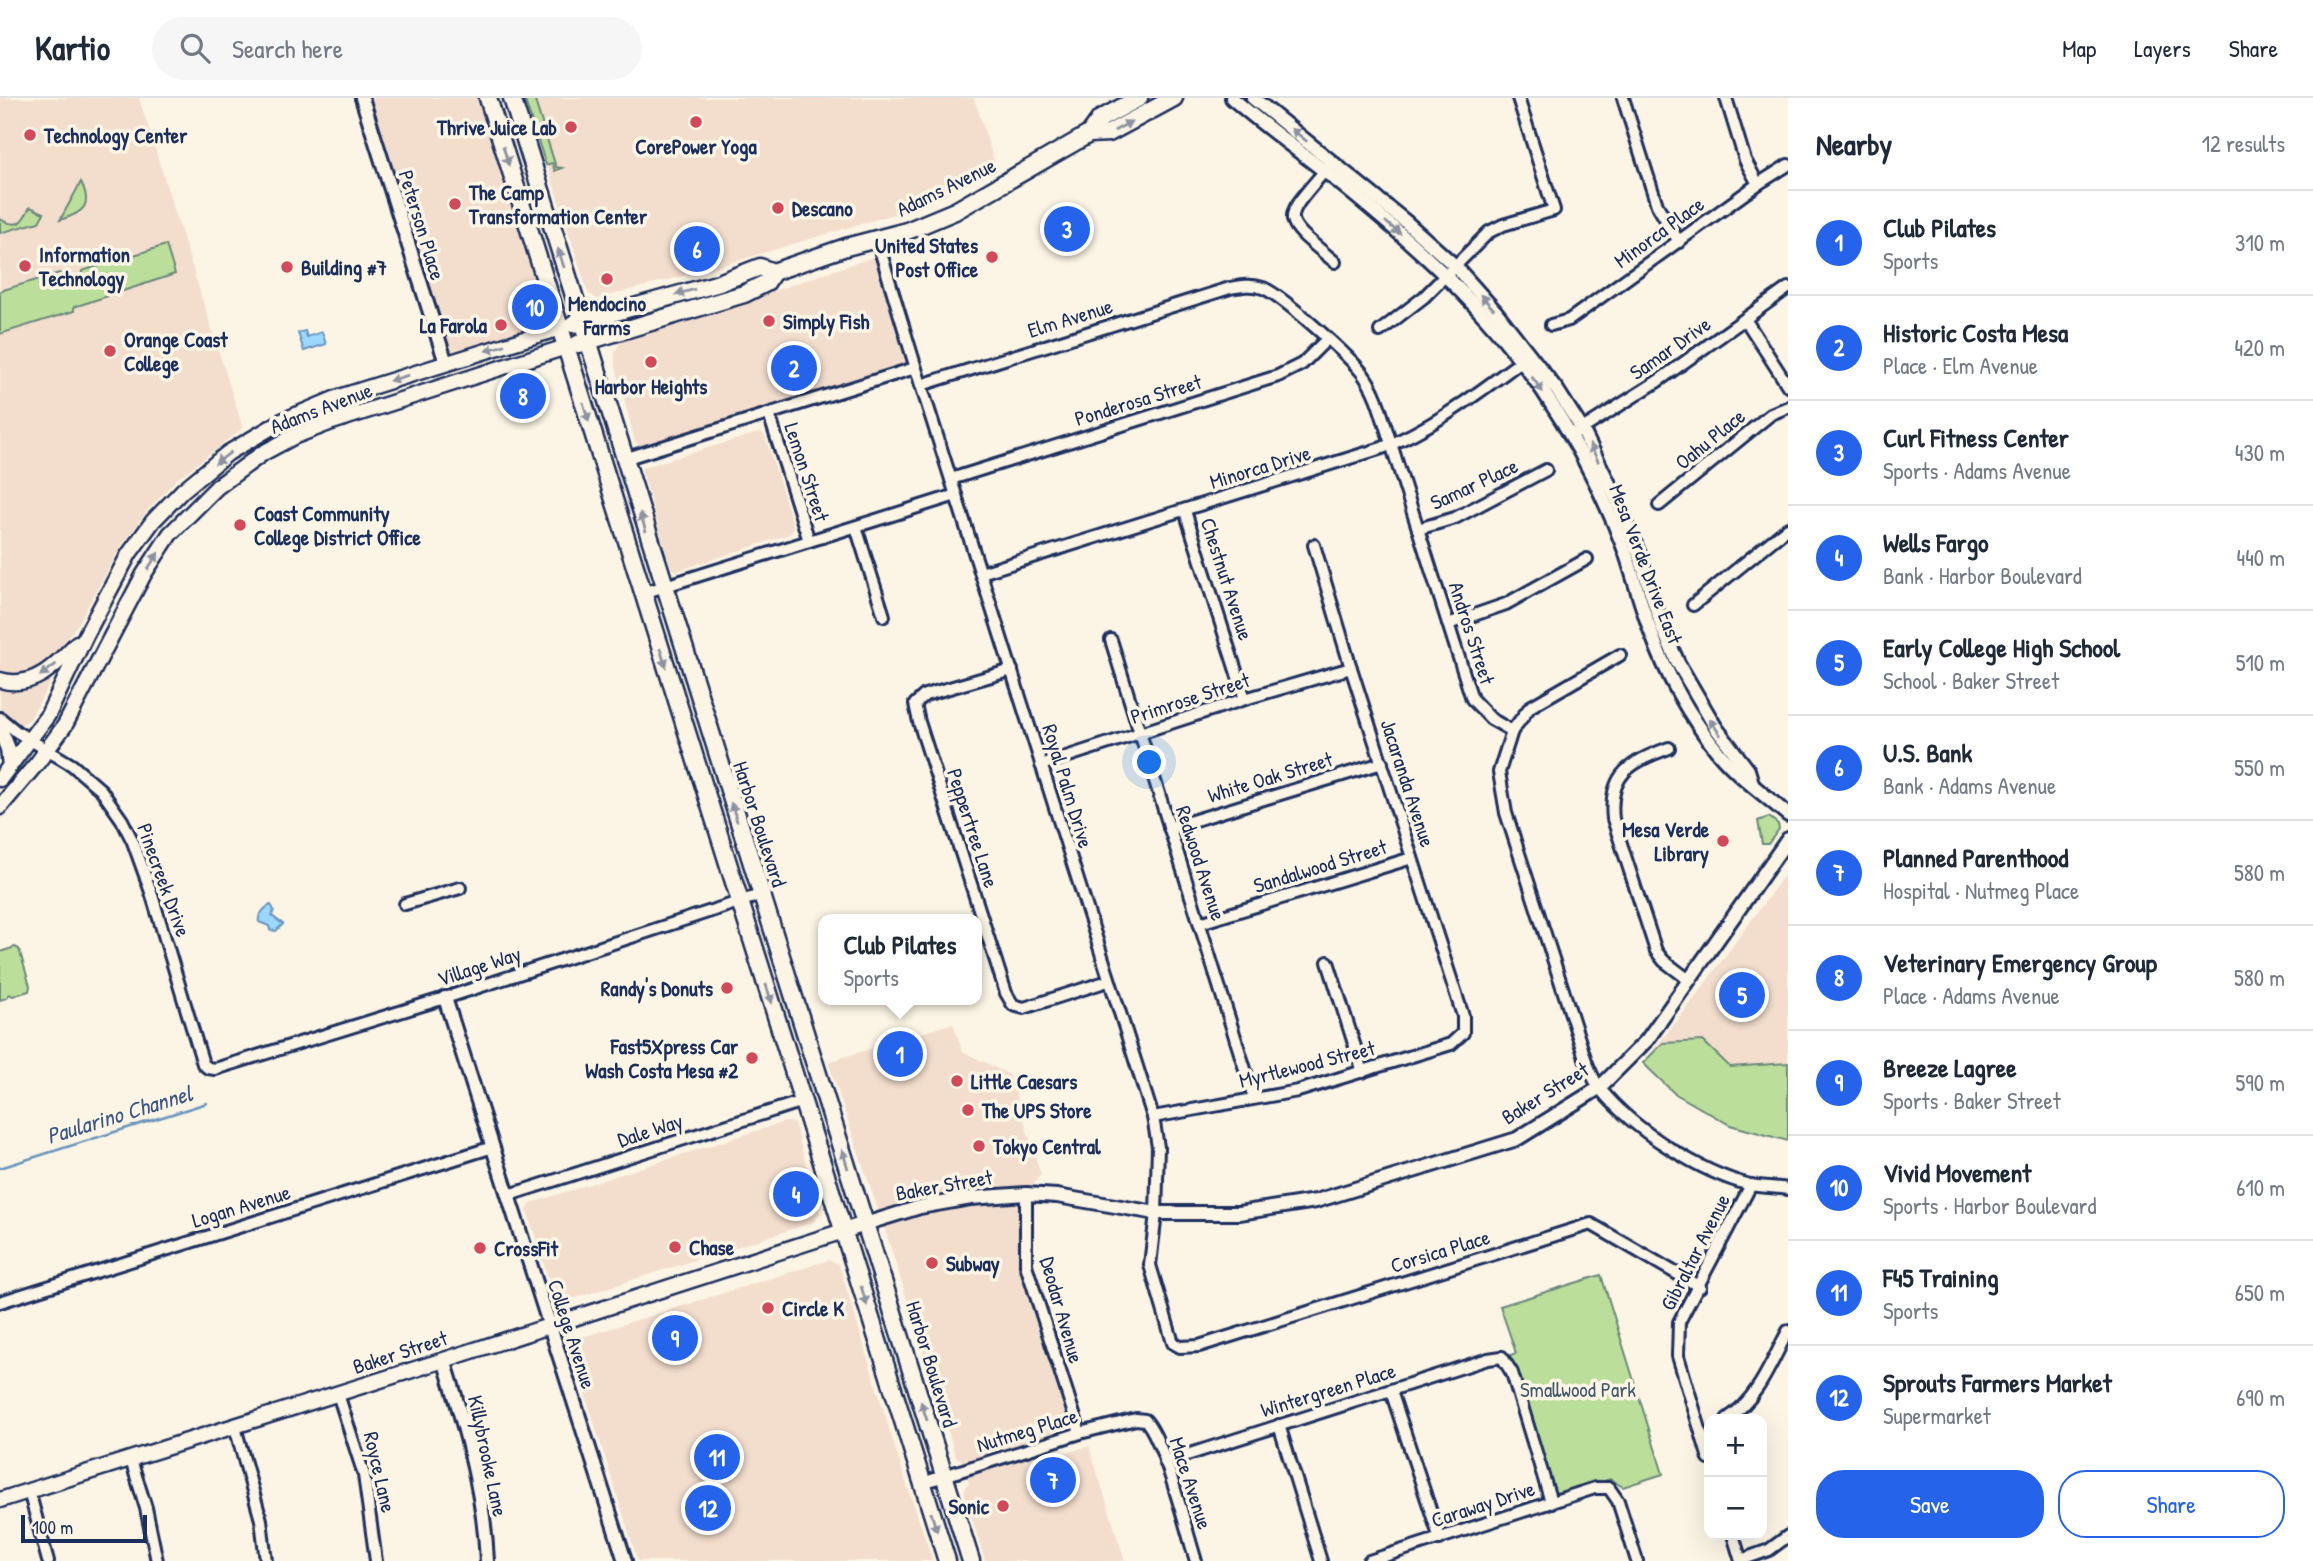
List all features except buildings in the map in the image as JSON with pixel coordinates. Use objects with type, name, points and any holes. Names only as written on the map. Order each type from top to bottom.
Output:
[{"type":"main road","name":"Harbor Boulevard","points":[[488,98],[947,1561]]},
{"type":"main road","name":"Harbor Boulevard","points":[[512,98],[663,587],[971,1561]]},
{"type":"main road","name":"Adams Avenue","points":[[0,807],[65,725],[144,575],[170,534],[218,486],[263,453],[293,437],[332,422],[566,347],[744,294],[766,283],[773,272],[828,252],[907,231],[955,211],[1089,134],[1100,119],[1139,98]]},
{"type":"main road","name":"Adams Avenue","points":[[1089,134],[1109,133],[1174,98]]},
{"type":"main road","name":"Adams Avenue","points":[[0,779],[48,715],[129,554],[153,521],[183,490],[228,453],[301,412],[372,386],[581,321],[716,284],[760,267],[773,272]]},
{"type":"main road","points":[[372,386],[379,408],[394,394],[429,383],[441,376],[446,363]]},
{"type":"main road","points":[[253,438],[263,453]]},
{"type":"main road","points":[[0,680],[22,682],[39,677],[54,667],[86,635]]},
{"type":"main road","points":[[0,729],[8,749],[10,766]]},
{"type":"main road","name":"Baker Street","points":[[0,1500],[865,1224]]},
{"type":"street","name":"Peterson Place","points":[[362,98],[446,363]]},
{"type":"street","name":"Mesa Verde Drive East","points":[[1232,98],[1329,167]]},
{"type":"street","name":"Mesa Verde Drive East","points":[[1254,98],[1329,167],[1451,271],[1526,358],[1543,390],[1576,432],[1625,552],[1662,661],[1683,700],[1709,740],[1740,777],[1752,783],[1788,815]]},
{"type":"street","points":[[1380,331],[1416,304],[1493,229],[1554,210],[1518,98]]},
{"type":"street","points":[[1623,98],[1657,205],[1679,242]]},
{"type":"street","points":[[1726,98],[1745,160],[1758,184]]},
{"type":"street","name":"Minorca Place","points":[[1551,325],[1569,320],[1788,165]]},
{"type":"street","points":[[1329,167],[1294,207],[1292,218],[1297,230],[1335,262]]},
{"type":"street","name":"Royal Palm Drive","points":[[877,240],[915,368],[1153,1117],[1158,1147],[1156,1213],[1150,1265],[1169,1334],[1173,1343],[1180,1348]]},
{"type":"street","name":"Andros Street","points":[[1230,288],[1250,285],[1269,290],[1358,369],[1370,385],[1392,445],[1472,699],[1491,719],[1512,731]]},
{"type":"street","name":"Elm Avenue","points":[[921,385],[1230,288]]},
{"type":"street","name":"Samar Drive","points":[[1576,432],[1658,381],[1788,288]]},
{"type":"street","points":[[1745,319],[1788,386]]},
{"type":"street","name":"Ponderosa Street","points":[[951,479],[1278,376],[1302,364],[1326,339]]},
{"type":"street","name":"Minorca Drive","points":[[981,573],[1392,445],[1454,411],[1526,358]]},
{"type":"street","points":[[624,459],[915,368]]},
{"type":"street","name":"Oahu Place","points":[[1659,505],[1771,414],[1788,407]]},
{"type":"street","name":"Lemon Street","points":[[769,414],[809,541]]},
{"type":"street","name":"Samar Place","points":[[1418,529],[1455,518],[1546,470]]},
{"type":"street","points":[[643,593],[956,495]]},
{"type":"street","name":"Chestnut Avenue","points":[[1185,511],[1245,699]]},
{"type":"street","points":[[856,527],[884,616]]},
{"type":"street","points":[[1693,605],[1786,535]]},
{"type":"street","name":"Jacaranda Avenue","points":[[1314,545],[1463,1016],[1463,1033]]},
{"type":"street","points":[[1448,624],[1506,604],[1587,559]]},
{"type":"street","name":"Redwood Avenue","points":[[1111,640],[1254,1098]]},
{"type":"street","points":[[1620,655],[1530,707],[1512,731],[1499,772],[1506,813],[1586,1061],[1599,1088],[1617,1107],[1668,1148],[1711,1171],[1751,1185],[1788,1189]]},
{"type":"street","name":"Primrose Street","points":[[1041,765],[1351,668]]},
{"type":"street","name":"Peppertree Lane","points":[[981,914],[915,704],[925,695],[1012,670]]},
{"type":"street","name":"Pinecreek Drive","points":[[0,718],[72,765],[101,790],[122,820],[146,879],[203,1064],[208,1068]]},
{"type":"street","points":[[1669,748],[1630,765],[1616,783],[1611,807],[1656,951],[1689,981]]},
{"type":"street","name":"White Oak Street","points":[[1169,828],[1382,763]]},
{"type":"street","name":"Baker Street","points":[[865,1224],[920,1207],[971,1198],[1026,1194],[1057,1196],[1156,1213],[1239,1213],[1316,1201],[1517,1139],[1599,1088],[1647,1040],[1788,839]]},
{"type":"street","name":"Sandalwood Street","points":[[1200,923],[1412,858]]},
{"type":"street","points":[[405,904],[460,888]]},
{"type":"street","name":"Village Way","points":[[208,1068],[215,1069],[445,998],[760,895]]},
{"type":"street","name":"Peppertree Lane","points":[[982,918],[1006,993],[1013,1005],[1024,1008],[1108,981]]},
{"type":"street","points":[[1328,962],[1363,1072]]},
{"type":"street","name":"College Avenue","points":[[445,998],[625,1561]]},
{"type":"street","name":"Myrtlewood Street","points":[[1153,1117],[1298,1091],[1451,1045],[1463,1033]]},
{"type":"street","name":"Dale Way","points":[[509,1195],[803,1101]]},
{"type":"street","name":"Logan Avenue","points":[[0,1302],[493,1147]]},
{"type":"street","name":"Gibraltar Avenue","points":[[1704,1428],[1678,1356],[1679,1322],[1700,1287],[1751,1185]]},
{"type":"street","name":"Deodar Avenue","points":[[1026,1194],[1026,1265],[1080,1433]]},
{"type":"street","name":"Corsica Place","points":[[1180,1348],[1199,1346],[1591,1224],[1700,1287]]},
{"type":"street","points":[[1734,1414],[1754,1395],[1788,1331]]},
{"type":"street","name":"Wintergreen Place","points":[[1165,1462],[1488,1359],[1502,1357],[1512,1373],[1551,1502]]},
{"type":"street","name":"Killybrooke Lane","points":[[444,1360],[463,1419],[477,1476],[487,1561]]},
{"type":"street","points":[[1391,1391],[1440,1539]]},
{"type":"street","name":"Royce Lane","points":[[338,1394],[364,1475],[376,1561]]},
{"type":"street","name":"Nutmeg Place","points":[[922,1483],[1080,1433],[1136,1419],[1145,1420]]},
{"type":"street","name":"Mace Avenue","points":[[1145,1420],[1152,1427],[1165,1462],[1196,1561]]},
{"type":"street","points":[[1279,1425],[1321,1561]]},
{"type":"street","points":[[235,1427],[252,1481],[261,1520],[266,1561]]},
{"type":"street","points":[[131,1460],[146,1508],[157,1561]]},
{"type":"street","name":"Caraway Drive","points":[[1369,1561],[1595,1488],[1609,1488],[1618,1501],[1637,1561]]},
{"type":"street","points":[[29,1491],[48,1561]]},
{"type":"street","points":[[1735,1540],[1741,1561],[1769,1550],[1788,1536]]},
{"type":"shaded area","name":"Orange Coast College","points":[[0,98],[139,98],[243,428],[177,479],[147,511],[120,548],[78,624],[49,661],[53,678],[30,719],[0,738]]},
{"type":"shaded area","points":[[369,98],[481,98],[553,325],[450,358]]},
{"type":"shaded area","points":[[526,98],[974,98],[996,167],[943,196],[894,214],[720,266],[597,299],[588,293]]},
{"type":"shaded area","points":[[876,256],[908,363],[763,413],[643,448],[635,442],[615,363],[615,352],[620,343]]},
{"type":"shaded area","points":[[761,432],[765,436],[794,528],[790,534],[677,571],[671,568],[641,468]]},
{"type":"shaded area","points":[[1788,870],[1788,1141],[1730,1125],[1675,1094],[1643,1063],[1688,1007]]},
{"type":"shaded area","points":[[953,1023],[962,1051],[1010,1075],[1041,1175],[1018,1201],[1020,1271],[1069,1427],[1028,1462],[1029,1464],[1089,1446],[1125,1561],[985,1561],[964,1492],[965,1486],[969,1484],[962,1460],[956,1457],[890,1245],[828,1062]]},
{"type":"shaded area","points":[[784,1122],[795,1125],[820,1213],[814,1222],[560,1303],[555,1300],[527,1211],[531,1203]]},
{"type":"shaded area","points":[[829,1260],[839,1264],[933,1561],[638,1561],[570,1347],[573,1340]]},
{"type":"green space","points":[[524,98],[534,98],[556,167],[562,168],[555,171],[552,163],[546,165]]},
{"type":"green space","points":[[81,182],[86,197],[84,207],[60,220]]},
{"type":"green space","points":[[30,207],[44,213],[39,222],[0,233],[0,219],[11,224],[19,223]]},
{"type":"green space","points":[[166,245],[175,274],[74,307],[74,311],[0,334],[0,291],[59,273],[66,279],[82,274],[82,271]]},
{"type":"green space","points":[[1769,817],[1778,824],[1779,829],[1768,844],[1762,844],[1758,821]]},
{"type":"green space","points":[[15,947],[19,949],[30,986],[29,991],[13,996],[9,994],[7,998],[0,1000],[0,952]]},
{"type":"green space","points":[[1703,1041],[1730,1067],[1788,1063],[1788,1141],[1730,1125],[1674,1093],[1643,1063],[1663,1043]]},
{"type":"green space","name":"Smallwood Park","points":[[1601,1275],[1663,1474],[1623,1487],[1610,1479],[1553,1497],[1508,1356],[1516,1353],[1500,1306]]},
{"type":"water","points":[[305,331],[307,337],[322,332],[326,344],[304,351],[298,333]]},
{"type":"water","points":[[271,905],[274,910],[272,916],[283,924],[276,931],[259,922],[262,912]]},
{"type":"waterway","name":"Paularino Channel","points":[[0,1168],[207,1103]]},
{"type":"place","name":"CorePower Yoga","points":[[696,122]]},
{"type":"place","name":"Thrive Juice Lab","points":[[571,127]]},
{"type":"place","name":"Technology Center","points":[[30,135]]},
{"type":"place","name":"The Camp Transformation Center","points":[[455,204]]},
{"type":"place","name":"Descano","points":[[778,208]]},
{"type":"place","name":"Curl Fitness Center","points":[[1067,229]]},
{"type":"place","name":"U.S. Bank","points":[[697,249]]},
{"type":"place","name":"United States Post Office","points":[[992,257]]},
{"type":"place","name":"Information Technology","points":[[25,266]]},
{"type":"place","name":"Building #7","points":[[287,267]]},
{"type":"place","name":"Mendocino Farms","points":[[607,279]]},
{"type":"place","name":"Vivid Movement","points":[[535,307]]},
{"type":"place","name":"Simply Fish","points":[[769,321]]},
{"type":"place","name":"La Farola","points":[[501,325]]},
{"type":"place","name":"Orange Coast College","points":[[110,351]]},
{"type":"place","name":"Harbor Heights","points":[[651,362]]},
{"type":"place","name":"Historic Costa Mesa","points":[[794,368]]},
{"type":"place","name":"Veterinary Emergency Group","points":[[523,396]]},
{"type":"place","name":"Coast Community College District Office","points":[[240,525]]},
{"type":"place","name":"Mesa Verde Library","points":[[1723,841]]},
{"type":"place","name":"Randy's Donuts","points":[[727,988]]},
{"type":"place","name":"Early College High School","points":[[1742,995]]},
{"type":"place","name":"Club Pilates","points":[[900,1054]]},
{"type":"place","name":"Fast5Xpress Car Wash Costa Mesa #2","points":[[752,1058]]},
{"type":"place","name":"Little Caesars","points":[[957,1081]]},
{"type":"place","name":"The UPS Store","points":[[968,1110]]},
{"type":"place","name":"Tokyo Central","points":[[979,1146]]},
{"type":"place","name":"Wells Fargo","points":[[796,1194]]},
{"type":"place","name":"Chase","points":[[675,1247]]},
{"type":"place","name":"CrossFit","points":[[480,1248]]},
{"type":"place","name":"Subway","points":[[932,1263]]},
{"type":"place","name":"Circle K","points":[[768,1308]]},
{"type":"place","name":"Breeze Lagree","points":[[675,1338]]},
{"type":"place","name":"F45 Training","points":[[717,1457]]},
{"type":"place","name":"Planned Parenthood","points":[[1053,1480]]},
{"type":"place","name":"Sonic","points":[[1003,1506]]},
{"type":"place","name":"Sprouts Farmers Market","points":[[708,1508]]}]
